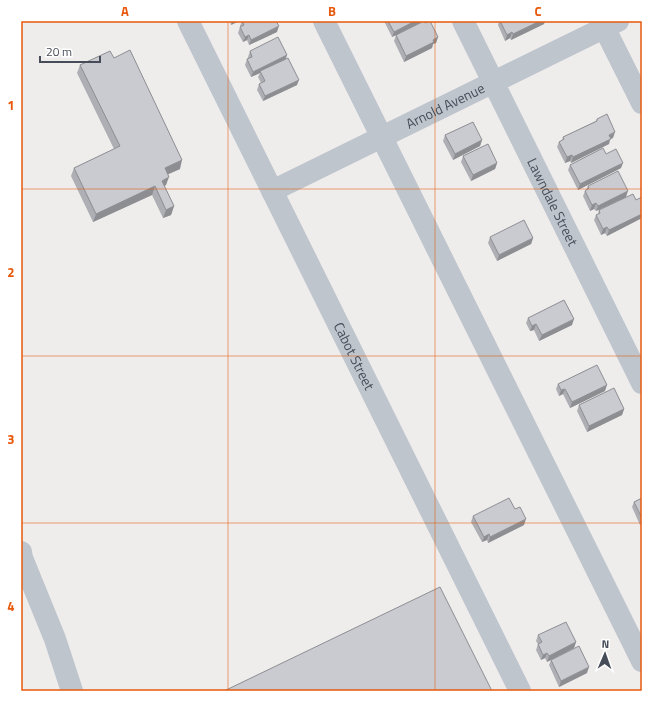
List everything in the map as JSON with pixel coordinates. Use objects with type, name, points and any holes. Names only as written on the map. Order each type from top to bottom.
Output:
[{"type":"street","name":"Cabot Street","points":[[188,21],[520,691]]},
{"type":"street","points":[[324,21],[642,661]]},
{"type":"street","name":"Lawndale Street","points":[[463,21],[642,383]]},
{"type":"street","name":"Arnold Avenue","points":[[272,192],[608,23]]},
{"type":"street","points":[[608,23],[642,103]]},
{"type":"street","points":[[21,552],[22,558],[55,638],[72,691]]},
{"type":"building","points":[[242,21],[276,21],[279,26],[251,40],[249,35],[245,37],[240,27],[244,25]]},
{"type":"building","points":[[388,21],[415,21],[394,32]]},
{"type":"building","points":[[424,21],[425,23],[430,21],[438,37],[433,40],[434,42],[406,56],[396,35]]},
{"type":"building","points":[[500,21],[540,21],[513,34],[512,32],[507,35]]},
{"type":"building","points":[[278,37],[287,55],[253,72],[247,59],[252,57],[250,51]]},
{"type":"building","points":[[130,50],[182,160],[165,168],[169,177],[162,181],[174,206],[166,210],[155,186],[96,214],[74,168],[120,146],[80,65],[110,51],[114,58]]},
{"type":"building","points":[[288,58],[299,80],[265,96],[259,84],[265,81],[260,71]]},
{"type":"building","points":[[607,114],[615,132],[609,135],[611,139],[573,157],[572,155],[567,157],[559,142],[564,139],[563,137],[597,121],[597,119]]},
{"type":"building","points":[[473,122],[482,140],[455,154],[445,135]]},
{"type":"building","points":[[488,144],[497,163],[473,175],[463,156]]},
{"type":"building","points":[[603,148],[606,154],[616,149],[623,163],[580,184],[570,165]]},
{"type":"building","points":[[618,171],[628,191],[598,206],[596,203],[592,205],[585,191],[589,188],[588,186]]},
{"type":"building","points":[[633,194],[636,200],[642,197],[642,214],[609,230],[607,227],[603,229],[596,215],[600,213],[599,210]]},
{"type":"building","points":[[524,220],[533,238],[499,255],[490,237]]},
{"type":"building","points":[[564,300],[574,319],[542,335],[536,324],[532,326],[528,318]]},
{"type":"building","points":[[597,365],[607,385],[572,402],[565,389],[561,390],[558,384]]},
{"type":"building","points":[[614,388],[624,409],[589,426],[579,405]]},
{"type":"building","points":[[509,498],[515,509],[520,507],[526,519],[490,537],[489,534],[484,537],[473,516]]},
{"type":"building","points":[[642,498],[642,518],[634,502]]},
{"type":"building","points":[[440,587],[492,691],[224,691]]},
{"type":"building","points":[[566,622],[576,642],[549,656],[547,653],[543,655],[538,644],[542,642],[538,635]]},
{"type":"building","points":[[579,646],[589,667],[561,681],[551,660]]}]
